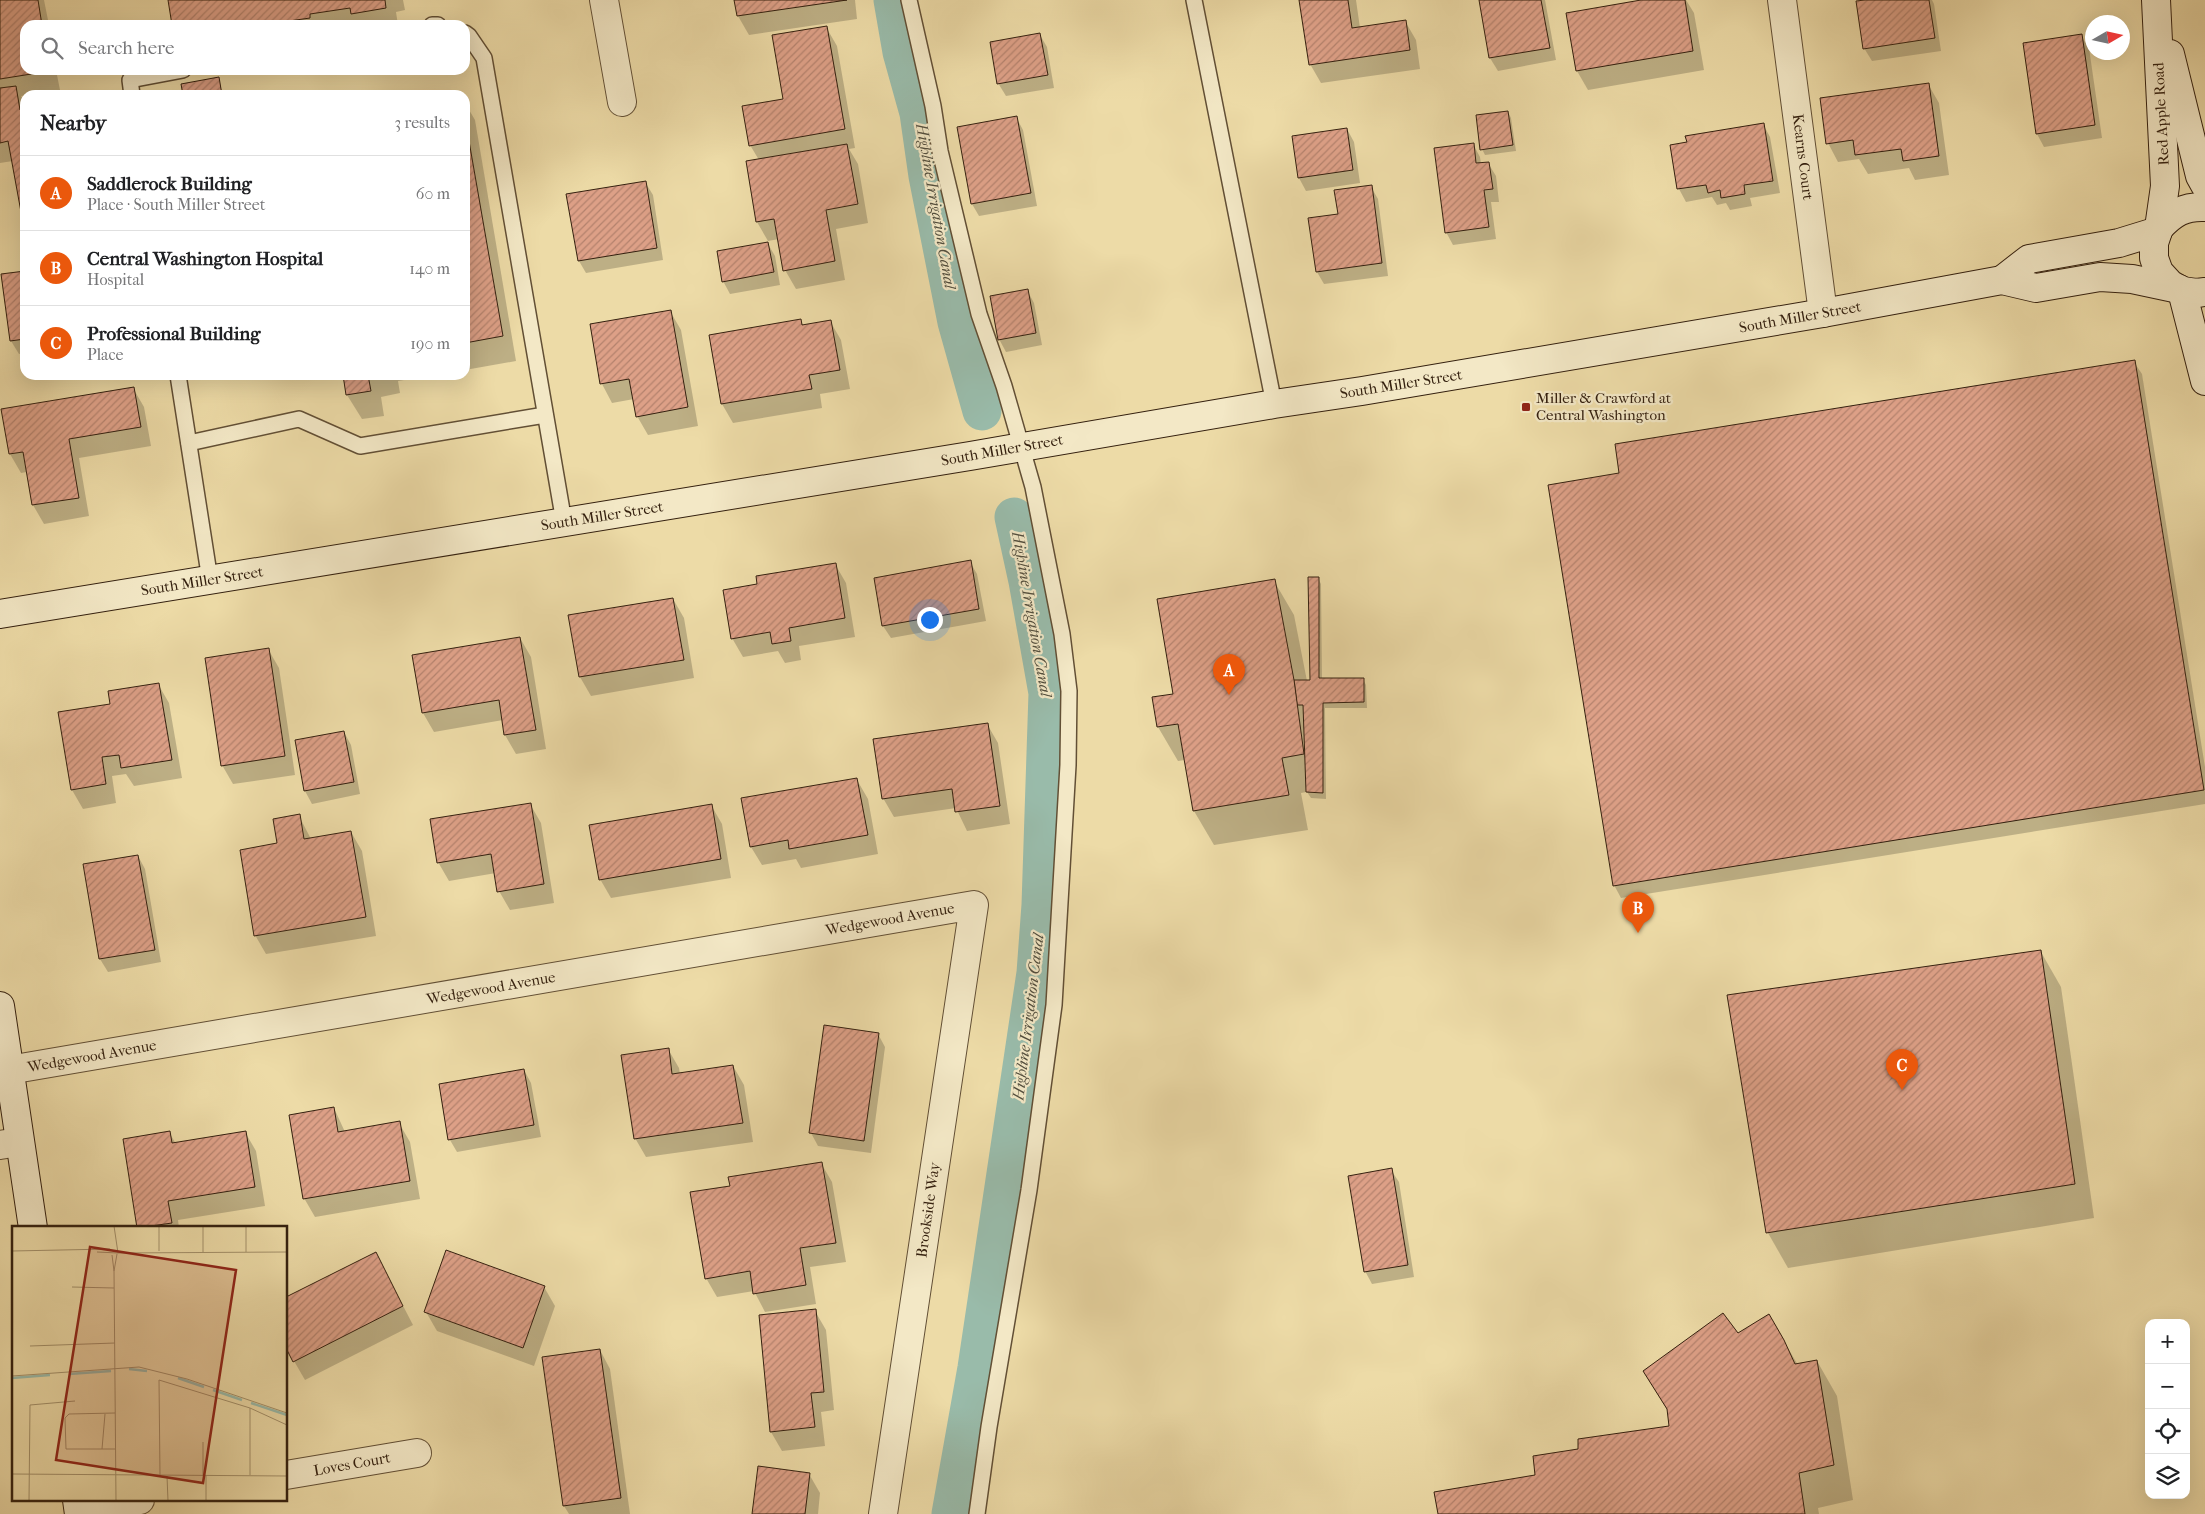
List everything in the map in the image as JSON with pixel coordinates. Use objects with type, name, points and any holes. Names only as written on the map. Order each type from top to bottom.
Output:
[{"type":"street","points":[[604,0],[622,102]]},
{"type":"street","name":"Kearns Court","points":[[1782,0],[1823,313]]},
{"type":"street","name":"Red Apple Road","points":[[2156,0],[2200,176],[2205,185]]},
{"type":"street","name":"Red Apple Road","points":[[2156,0],[2165,186],[2154,243],[2154,258],[2160,272],[2170,284],[2189,291]]},
{"type":"street","points":[[2158,230],[2169,217],[2180,209],[2193,206],[2205,207]]},
{"type":"street","name":"South Miller Street","points":[[2002,280],[2028,259],[2119,243],[2158,230]]},
{"type":"street","name":"South Miller Street","points":[[0,614],[1362,391],[1823,313],[2002,280],[2036,288],[2100,277],[2132,279],[2189,291]]},
{"type":"street","points":[[2189,291],[2205,381]]},
{"type":"street","name":"Wedgewood Avenue","points":[[9,1070],[974,905]]},
{"type":"street","name":"Brookside Way","points":[[883,1514],[974,905]]},
{"type":"street","points":[[0,1006],[9,1070],[9,1144],[32,1226]]},
{"type":"street","name":"Loves Court","points":[[288,1475],[417,1453]]},
{"type":"street","points":[[78,1508],[124,1502]]},
{"type":"lane","points":[[909,0],[933,106],[940,151],[979,314],[1004,386],[1019,447],[1032,487],[1062,634],[1069,691],[1068,765],[1054,1005],[1030,1190],[989,1426],[977,1514]]},
{"type":"lane","points":[[1194,0],[1274,404]]},
{"type":"lane","points":[[470,37],[484,58],[564,522]]},
{"type":"lane","points":[[131,90],[130,80],[156,75]]},
{"type":"lane","points":[[179,380],[210,580]]},
{"type":"lane","points":[[189,443],[299,419],[360,446],[545,415]]},
{"type":"building","points":[[0,0],[38,0],[41,20],[20,20],[20,75],[25,75],[0,79]]},
{"type":"building","points":[[168,0],[385,0],[386,8],[351,14],[350,8],[310,14],[310,18],[296,20],[171,20]]},
{"type":"building","points":[[734,0],[847,0],[737,16]]},
{"type":"building","points":[[1299,0],[1348,0],[1352,28],[1406,20],[1410,50],[1309,65]]},
{"type":"building","points":[[1479,0],[1541,0],[1550,48],[1489,58]]},
{"type":"building","points":[[1641,0],[1685,0],[1693,51],[1576,71],[1566,13]]},
{"type":"building","points":[[1929,0],[1935,38],[1863,49],[1856,1]]},
{"type":"building","points":[[827,26],[845,129],[749,146],[742,106],[783,99],[772,35]]},
{"type":"building","points":[[1040,33],[1048,75],[997,84],[990,42]]},
{"type":"building","points":[[2082,34],[2095,125],[2036,134],[2023,43]]},
{"type":"building","points":[[219,77],[221,90],[182,90],[181,84]]},
{"type":"building","points":[[1929,83],[1939,156],[1903,161],[1901,149],[1855,155],[1853,140],[1826,144],[1820,98]]},
{"type":"building","points":[[16,86],[20,110],[20,207],[8,141],[0,143],[0,88]]},
{"type":"building","points":[[1508,111],[1513,145],[1480,150],[1476,115]]},
{"type":"building","points":[[1017,116],[1031,193],[971,204],[957,127]]},
{"type":"building","points":[[1764,123],[1773,181],[1744,185],[1745,194],[1721,198],[1720,190],[1708,193],[1706,185],[1677,189],[1670,145],[1687,142],[1685,136]]},
{"type":"building","points":[[1347,128],[1353,170],[1298,178],[1292,136]]},
{"type":"building","points":[[1474,143],[1476,163],[1489,162],[1493,189],[1484,190],[1489,227],[1445,233],[1434,148]]},
{"type":"building","points":[[847,144],[858,204],[826,210],[835,261],[783,271],[774,219],[756,222],[746,161]]},
{"type":"building","points":[[470,147],[503,336],[470,342]]},
{"type":"building","points":[[646,181],[657,248],[578,261],[566,194]]},
{"type":"building","points":[[1372,185],[1382,263],[1316,272],[1308,218],[1338,214],[1334,190]]},
{"type":"building","points":[[768,242],[774,272],[722,282],[717,251]]},
{"type":"building","points":[[20,272],[20,340],[10,341],[1,274]]},
{"type":"building","points":[[1028,289],[1036,333],[998,340],[990,296]]},
{"type":"building","points":[[671,310],[688,407],[636,417],[629,379],[600,384],[590,324]]},
{"type":"building","points":[[801,319],[802,325],[831,320],[840,370],[809,375],[812,389],[721,404],[709,335]]},
{"type":"building","points":[[2135,360],[2204,790],[1613,886],[1548,485],[1619,473],[1615,444]]},
{"type":"building","points":[[344,380],[369,380],[371,391],[346,395]]},
{"type":"building","points":[[134,387],[141,427],[69,439],[79,498],[32,505],[23,452],[9,454],[1,409]]},
{"type":"building","points":[[971,560],[979,609],[882,626],[874,578]]},
{"type":"building","points":[[836,563],[845,618],[789,628],[791,641],[772,644],[770,632],[731,639],[723,590],[757,584],[756,576]]},
{"type":"building","points":[[1308,577],[1319,577],[1319,678],[1364,678],[1364,702],[1323,703],[1323,793],[1306,792],[1303,705],[1297,705],[1294,680],[1310,680]]},
{"type":"building","points":[[1275,579],[1294,680],[1304,754],[1282,758],[1289,795],[1193,811],[1178,724],[1157,727],[1152,697],[1173,694],[1157,599]]},
{"type":"building","points":[[673,598],[684,660],[579,677],[568,615]]},
{"type":"building","points":[[520,637],[536,730],[504,735],[499,700],[422,713],[412,655]]},
{"type":"building","points":[[269,648],[285,756],[221,766],[205,658]]},
{"type":"building","points":[[159,683],[172,760],[121,768],[119,755],[102,757],[106,784],[71,790],[58,712],[110,704],[108,691]]},
{"type":"building","points":[[988,723],[1000,806],[955,812],[952,789],[882,799],[873,739]]},
{"type":"building","points":[[344,731],[354,782],[304,791],[295,740]]},
{"type":"building","points":[[857,778],[868,835],[789,849],[788,840],[750,847],[741,798]]},
{"type":"building","points":[[531,803],[544,884],[497,892],[491,854],[437,863],[430,819]]},
{"type":"building","points":[[712,804],[721,859],[599,880],[589,825]]},
{"type":"building","points":[[300,814],[304,839],[351,831],[366,917],[254,936],[240,850],[277,843],[273,819]]},
{"type":"building","points":[[138,855],[155,950],[99,959],[83,864]]},
{"type":"building","points":[[2041,950],[2075,1184],[1766,1233],[1727,995]]},
{"type":"building","points":[[824,1025],[879,1033],[864,1141],[809,1133]]},
{"type":"building","points":[[669,1048],[672,1074],[733,1065],[743,1123],[634,1139],[621,1055]]},
{"type":"building","points":[[524,1069],[534,1125],[448,1140],[439,1084]]},
{"type":"building","points":[[334,1107],[338,1132],[400,1121],[410,1181],[303,1199],[289,1115]]},
{"type":"building","points":[[170,1131],[172,1143],[246,1131],[255,1187],[168,1201],[172,1223],[137,1226],[123,1139]]},
{"type":"building","points":[[822,1162],[836,1243],[800,1248],[806,1285],[753,1294],[750,1271],[705,1279],[690,1192],[730,1186],[728,1177]]},
{"type":"building","points":[[1392,1168],[1408,1265],[1364,1272],[1348,1176]]},
{"type":"building","points":[[446,1250],[545,1286],[523,1348],[424,1312]]},
{"type":"building","points":[[376,1252],[403,1306],[293,1362],[288,1352],[288,1296]]},
{"type":"building","points":[[816,1309],[824,1392],[811,1393],[815,1427],[770,1432],[759,1315]]},
{"type":"building","points":[[1723,1313],[1738,1333],[1769,1314],[1795,1364],[1817,1360],[1834,1465],[1799,1473],[1805,1514],[1438,1514],[1434,1492],[1535,1475],[1533,1456],[1578,1449],[1578,1439],[1669,1426],[1667,1409],[1643,1371]]},
{"type":"building","points":[[600,1349],[621,1498],[563,1506],[542,1357]]},
{"type":"building","points":[[758,1466],[810,1473],[805,1514],[752,1514]]},
{"type":"waterway","name":"Highline Irrigation Canal","points":[[893,0],[902,52],[919,113],[928,176],[957,322],[982,411]]},
{"type":"waterway","name":"Highline Irrigation Canal","points":[[951,1514],[977,1368],[1036,973],[1041,905],[1048,693],[1028,581],[1014,517]]},
{"type":"place","name":"Miller & Crawford at Central Washington","points":[[1526,407]]},
{"type":"place","name":"Saddlerock Building","points":[[1229,695]]},
{"type":"place","name":"Central Washington Hospital","points":[[1638,933]]},
{"type":"place","name":"Professional Building","points":[[1902,1090]]}]
